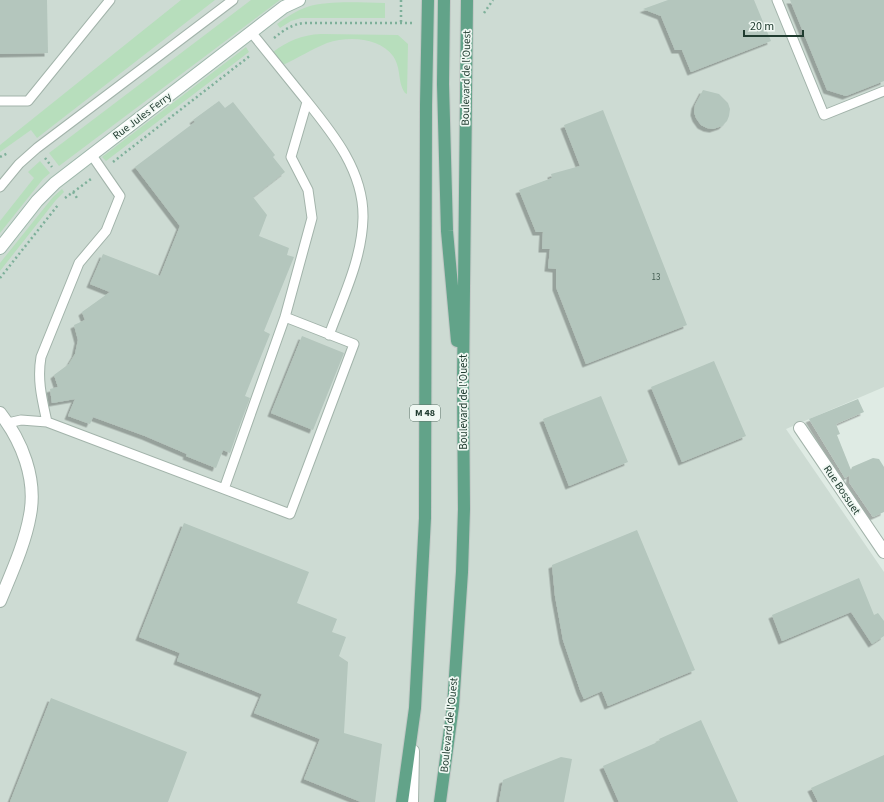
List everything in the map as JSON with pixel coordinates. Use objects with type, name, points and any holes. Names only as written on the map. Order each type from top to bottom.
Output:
[{"type":"main road","name":"M 48","points":[[402,802],[415,708],[425,518],[426,105],[428,0]]},
{"type":"main road","points":[[444,0],[443,84],[447,237],[463,406]]},
{"type":"main road","name":"Boulevard de l'Ouest","points":[[440,802],[453,706],[459,624],[464,509],[463,406],[467,0]]},
{"type":"street","name":"Rue Jules Ferry","points":[[0,248],[48,189],[91,154],[284,7],[299,0]]},
{"type":"street","points":[[0,413],[20,445],[30,472],[32,505],[25,534],[0,601]]},
{"type":"street","name":"Rue Bossuet","points":[[800,428],[884,552]]},
{"type":"street","points":[[412,802],[415,708]]},
{"type":"lane","points":[[0,101],[28,101],[110,0]]},
{"type":"lane","points":[[0,187],[2,178],[37,148],[233,0]]},
{"type":"lane","points":[[777,0],[824,115],[884,91]]},
{"type":"lane","points":[[251,32],[332,133],[348,159],[356,178],[363,205],[362,231],[358,256],[329,335]]},
{"type":"lane","points":[[224,489],[285,317],[312,218],[308,190],[291,158],[307,102]]},
{"type":"lane","points":[[47,422],[40,394],[39,369],[41,357],[79,264],[106,231],[120,196],[91,154]]},
{"type":"lane","points":[[8,424],[21,420],[47,422],[290,514],[354,344],[285,317]]},
{"type":"path","points":[[401,0],[401,23]]},
{"type":"path","points":[[0,278],[60,202],[284,30],[294,24],[299,23],[411,23]]},
{"type":"shaded area","points":[[0,0],[884,0],[884,387],[786,429],[884,572],[884,802],[0,802]]},
{"type":"green space","points":[[181,0],[215,0],[37,138],[31,130],[0,152],[0,145]]},
{"type":"green space","points":[[251,0],[280,0],[59,166],[49,153]]},
{"type":"green space","points":[[326,3],[385,3],[385,18],[301,18],[291,21],[280,28],[277,24],[299,10]]},
{"type":"green space","points":[[321,34],[398,35],[408,44],[407,94],[405,93],[401,84],[398,66],[393,56],[380,45],[372,42],[344,39],[327,43],[283,65],[273,52],[295,39]]},
{"type":"green space","points":[[246,47],[249,52],[106,161],[102,157]]},
{"type":"green space","points":[[40,161],[50,173],[43,179],[0,233],[0,221],[34,178],[28,172]]},
{"type":"green space","points":[[62,189],[64,192],[0,271],[0,263],[53,197]]},
{"type":"building","points":[[0,0],[47,0],[48,53],[0,54]]},
{"type":"building","points":[[668,0],[754,0],[771,41],[691,72],[682,50],[675,50],[661,16],[643,9]]},
{"type":"building","points":[[790,0],[884,0],[884,81],[846,96],[827,90]]},
{"type":"building","points":[[703,90],[719,94],[728,103],[730,109],[729,116],[727,121],[722,126],[713,129],[707,128],[701,125],[696,118],[694,112],[695,105]]},
{"type":"building","points":[[219,101],[225,108],[233,102],[275,155],[273,157],[285,172],[253,197],[267,215],[259,236],[289,248],[287,255],[294,257],[264,331],[270,334],[245,396],[250,398],[230,453],[223,450],[216,468],[186,456],[187,454],[145,436],[93,417],[90,424],[68,416],[75,399],[52,403],[50,389],[58,387],[54,375],[69,364],[75,354],[78,340],[74,325],[85,320],[82,312],[110,292],[90,284],[103,254],[160,276],[180,226],[135,167],[195,122],[193,120]]},
{"type":"building","points":[[603,110],[687,325],[586,364],[556,287],[556,269],[548,268],[550,249],[542,249],[543,232],[536,232],[519,190],[552,178],[551,174],[580,166],[564,125]]},
{"type":"building","points":[[302,336],[344,353],[313,430],[271,413]]},
{"type":"building","points":[[714,361],[746,436],[682,462],[651,387]]},
{"type":"building","points":[[601,396],[628,462],[569,486],[543,419]]},
{"type":"building","points":[[858,399],[864,412],[836,424],[840,434],[837,435],[851,470],[852,467],[873,458],[879,459],[884,467],[884,512],[873,517],[849,482],[850,475],[845,478],[809,419]]},
{"type":"building","points":[[184,523],[309,572],[297,603],[337,619],[332,632],[346,637],[339,656],[348,662],[344,733],[382,744],[375,802],[361,802],[304,779],[320,739],[254,713],[262,694],[177,661],[180,653],[139,637]]},
{"type":"building","points":[[637,530],[695,670],[608,706],[602,691],[584,699],[580,690],[563,640],[555,596],[552,565]]},
{"type":"building","points":[[859,578],[874,615],[878,613],[884,621],[884,636],[872,644],[851,612],[782,641],[772,615]]},
{"type":"building","points":[[51,698],[187,752],[168,802],[10,802]]},
{"type":"building","points":[[701,720],[738,802],[619,802],[603,766],[660,741],[659,739]]},
{"type":"building","points":[[884,755],[884,802],[818,802],[811,788]]},
{"type":"building","points":[[561,757],[572,759],[564,802],[499,802],[503,780]]}]
